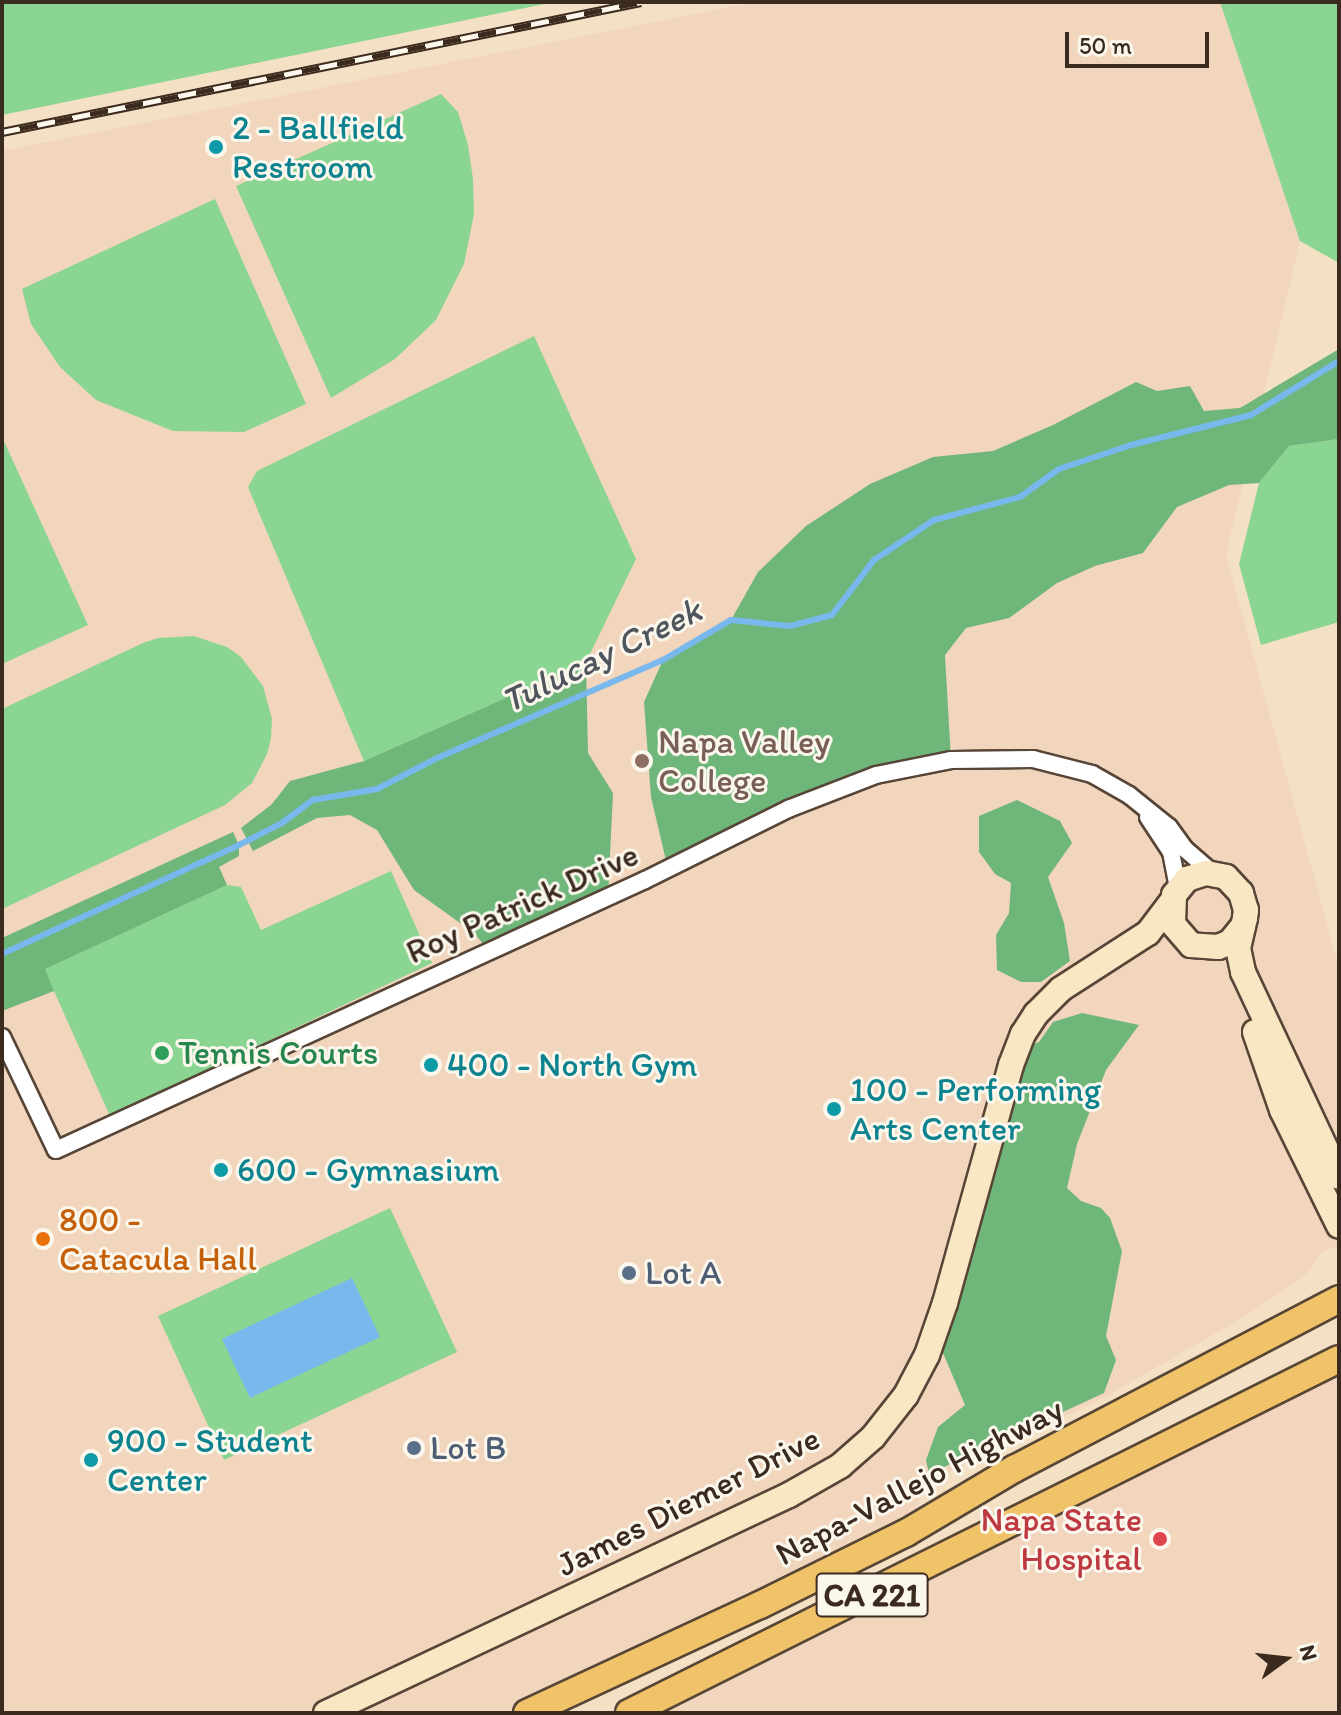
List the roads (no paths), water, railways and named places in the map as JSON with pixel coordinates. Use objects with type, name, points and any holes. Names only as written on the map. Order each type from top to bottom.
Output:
[{"type":"main road","name":"Napa-Vallejo Highway","points":[[527,1713],[760,1605],[906,1533],[1014,1469],[1339,1299]]},
{"type":"main road","name":"CA 221","points":[[629,1713],[1339,1359]]},
{"type":"street","name":"Roy Patrick Drive","points":[[2,1037],[56,1150],[645,880],[788,809],[876,775],[951,760],[1033,759],[1092,774],[1169,827],[1185,849],[1213,873]]},
{"type":"street","name":"Roy Patrick Drive","points":[[1141,806],[1171,852],[1174,895]]},
{"type":"street","points":[[1339,1177],[1243,972],[1238,948],[1246,910],[1241,893],[1232,881],[1213,873],[1193,876],[1174,895],[1173,924],[1224,967],[1233,982],[1259,1039],[1282,1110],[1339,1226]]},
{"type":"street","name":"James Diemer Drive","points":[[326,1713],[789,1495],[840,1466],[873,1437],[906,1395],[927,1355],[945,1303],[1011,1065],[1023,1034],[1036,1014],[1068,982],[1148,933],[1174,895]]},
{"type":"street","points":[[1198,947],[1230,942],[1243,926]]},
{"type":"street","name":"James Diemer Drive","points":[[1117,953],[1154,942],[1174,940],[1198,947]]},
{"type":"water","points":[[352,1278],[380,1337],[250,1398],[222,1339]]},
{"type":"waterway","name":"Tulucay Creek","points":[[2,954],[239,845],[282,823],[313,800],[377,789],[435,759],[663,660],[731,620],[790,626],[832,615],[874,560],[934,520],[1020,497],[1059,469],[1131,445],[1251,415],[1339,361]]},
{"type":"railway","points":[[2,132],[641,2]]},
{"type":"place","name":"2 - Ballfield Restroom","points":[[216,147]]},
{"type":"place","name":"Napa Valley College","points":[[642,761]]},
{"type":"place","name":"Tennis Courts","points":[[162,1053]]},
{"type":"place","name":"400 - North Gym","points":[[431,1065]]},
{"type":"place","name":"100 - Performing Arts Center","points":[[834,1109]]},
{"type":"place","name":"600 - Gymnasium","points":[[221,1170]]},
{"type":"place","name":"800 - Catacula Hall","points":[[43,1239]]},
{"type":"place","name":"Lot A","points":[[629,1273]]},
{"type":"place","name":"Lot B","points":[[414,1448]]},
{"type":"place","name":"900 - Student Center","points":[[91,1460]]},
{"type":"place","name":"Napa State Hospital","points":[[1160,1539]]}]
